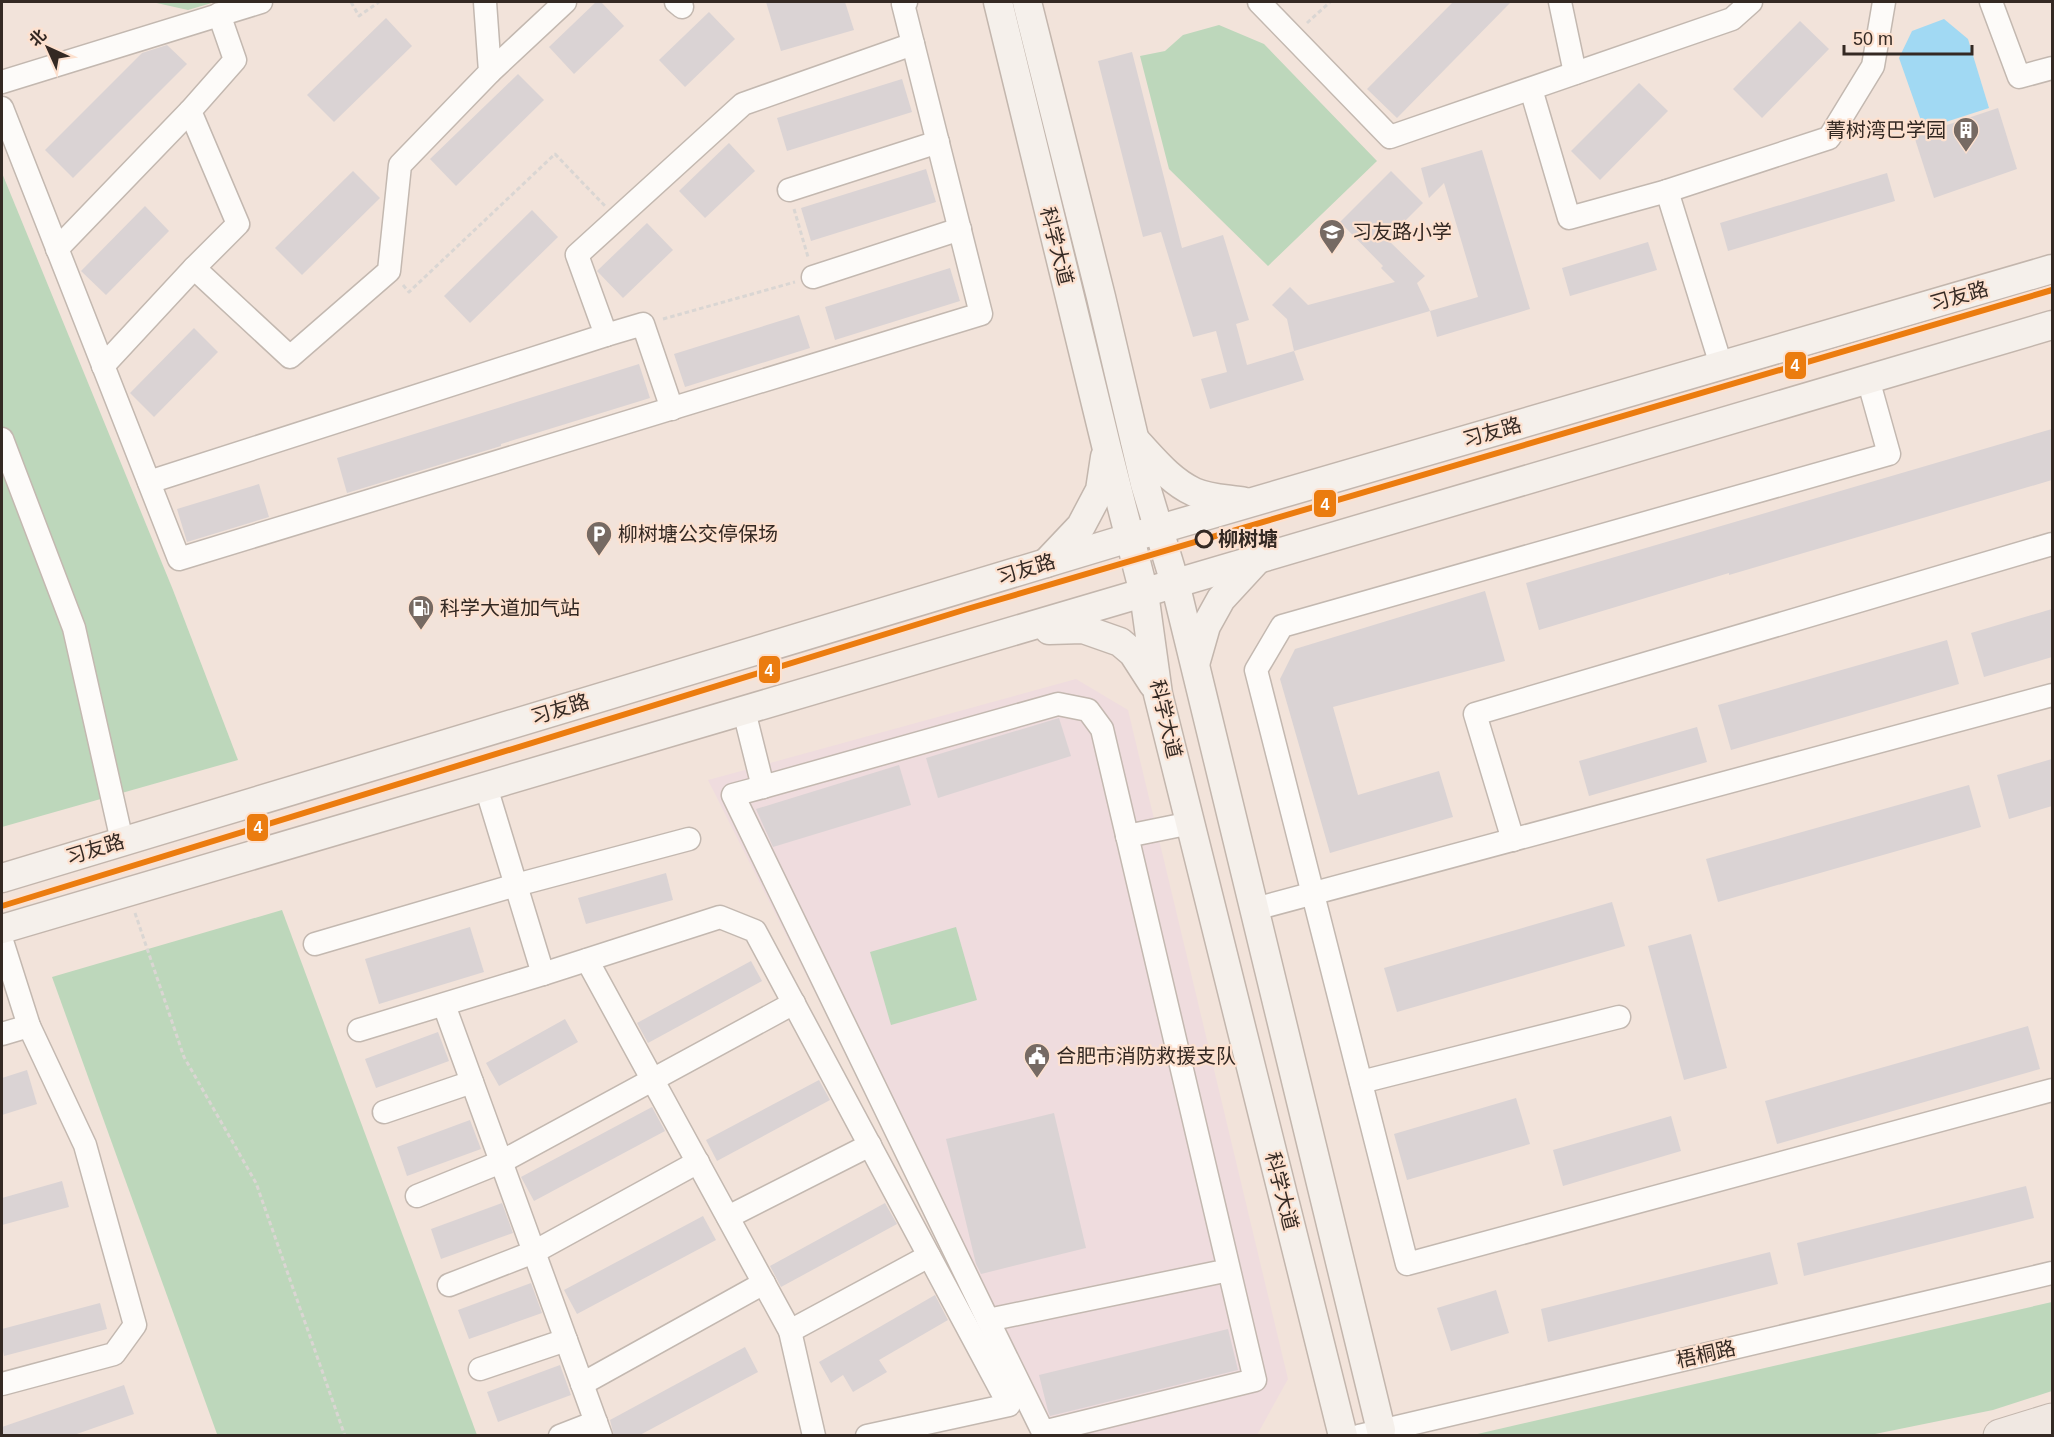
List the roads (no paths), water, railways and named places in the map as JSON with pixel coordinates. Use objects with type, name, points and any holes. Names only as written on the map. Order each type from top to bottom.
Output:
[{"type":"highway","points":[[2000,1436],[2052,1420]]},
{"type":"main road","name":"科学大道","points":[[998,2],[1144,593],[1158,694],[1343,1436]]},
{"type":"main road","name":"科学大道","points":[[1027,2],[1101,297],[1133,437],[1175,584],[1255,909],[1370,1433]]},
{"type":"main road","name":"习友路","points":[[2,878],[1129,538],[2052,269]]},
{"type":"main road","points":[[2,929],[2052,325]]},
{"type":"main road","points":[[1133,437],[1160,467],[1180,484],[1196,493],[1250,503]]},
{"type":"main road","points":[[1045,564],[1081,526],[1100,490],[1107,449]]},
{"type":"main road","points":[[1195,663],[1206,626],[1221,599],[1257,560]]},
{"type":"main road","points":[[1014,631],[1083,629],[1120,642],[1133,653],[1158,694]]},
{"type":"street","points":[[2,82],[261,2]]},
{"type":"street","points":[[485,2],[490,72]]},
{"type":"street","points":[[194,268],[290,357],[389,271],[400,165],[490,72],[565,2]]},
{"type":"street","points":[[2,108],[179,560],[981,314],[903,4],[906,2]]},
{"type":"street","points":[[1259,2],[1390,137],[1732,19],[1750,2]]},
{"type":"street","points":[[1560,2],[1575,73]]},
{"type":"street","points":[[1531,89],[1569,218],[1667,191],[1829,138],[1873,66],[1884,2]]},
{"type":"street","points":[[1991,2],[2019,77],[2052,68]]},
{"type":"street","points":[[57,249],[236,60],[219,14]]},
{"type":"street","points":[[606,335],[577,255],[743,104],[913,44]]},
{"type":"street","points":[[103,366],[238,224],[190,111]]},
{"type":"street","points":[[789,190],[938,142]]},
{"type":"street","points":[[1667,191],[1721,365]]},
{"type":"street","points":[[813,277],[960,229]]},
{"type":"street","points":[[149,482],[643,324],[672,409]]},
{"type":"street","points":[[1868,379],[1888,454],[1282,626],[1256,670],[1407,1264],[2052,1090]]},
{"type":"street","points":[[2,439],[74,628],[122,841]]},
{"type":"street","points":[[1513,840],[1475,714],[2052,544]]},
{"type":"street","points":[[1255,909],[2052,695]]},
{"type":"street","points":[[1058,704],[1088,710],[1102,729],[1255,1380],[1043,1432],[733,795],[763,787],[1058,704]]},
{"type":"street","points":[[744,711],[763,787]]},
{"type":"street","points":[[486,787],[543,974]]},
{"type":"street","points":[[1127,836],[1191,823]]},
{"type":"street","points":[[315,944],[516,885],[689,838]]},
{"type":"street","points":[[359,1030],[720,917],[755,931],[1009,1405],[867,1436]]},
{"type":"street","points":[[2,941],[28,1026],[85,1145],[135,1326],[114,1354],[2,1384]]},
{"type":"street","points":[[587,960],[790,1330],[814,1436]]},
{"type":"street","points":[[417,1196],[501,1162],[794,1004]]},
{"type":"street","points":[[444,1005],[598,1429],[560,1436]]},
{"type":"street","points":[[1361,1082],[1619,1017]]},
{"type":"street","points":[[2,1034],[28,1026]]},
{"type":"street","points":[[384,1112],[472,1082]]},
{"type":"street","points":[[728,1217],[870,1145]]},
{"type":"street","points":[[449,1285],[534,1252],[698,1162]]},
{"type":"street","points":[[790,1330],[929,1256]]},
{"type":"street","points":[[988,1320],[1229,1270]]},
{"type":"street","name":"梧桐路","points":[[1370,1433],[2052,1273]]},
{"type":"street","points":[[582,1384],[764,1283]]},
{"type":"street","points":[[480,1369],[566,1340]]},
{"type":"water","points":[[1944,19],[1968,39],[1989,108],[1924,129],[1899,58],[1912,31]]},
{"type":"place","name":"菁树湾巴学园","points":[[1966,153]]},
{"type":"place","name":"习友路小学","points":[[1332,255]]},
{"type":"place","name":"柳树塘","points":[[1204,539]]},
{"type":"place","name":"柳树塘公交停保场","points":[[599,557]]},
{"type":"place","name":"科学大道加气站","points":[[421,631]]},
{"type":"place","name":"合肥市消防救援支队","points":[[1037,1079]]}]
